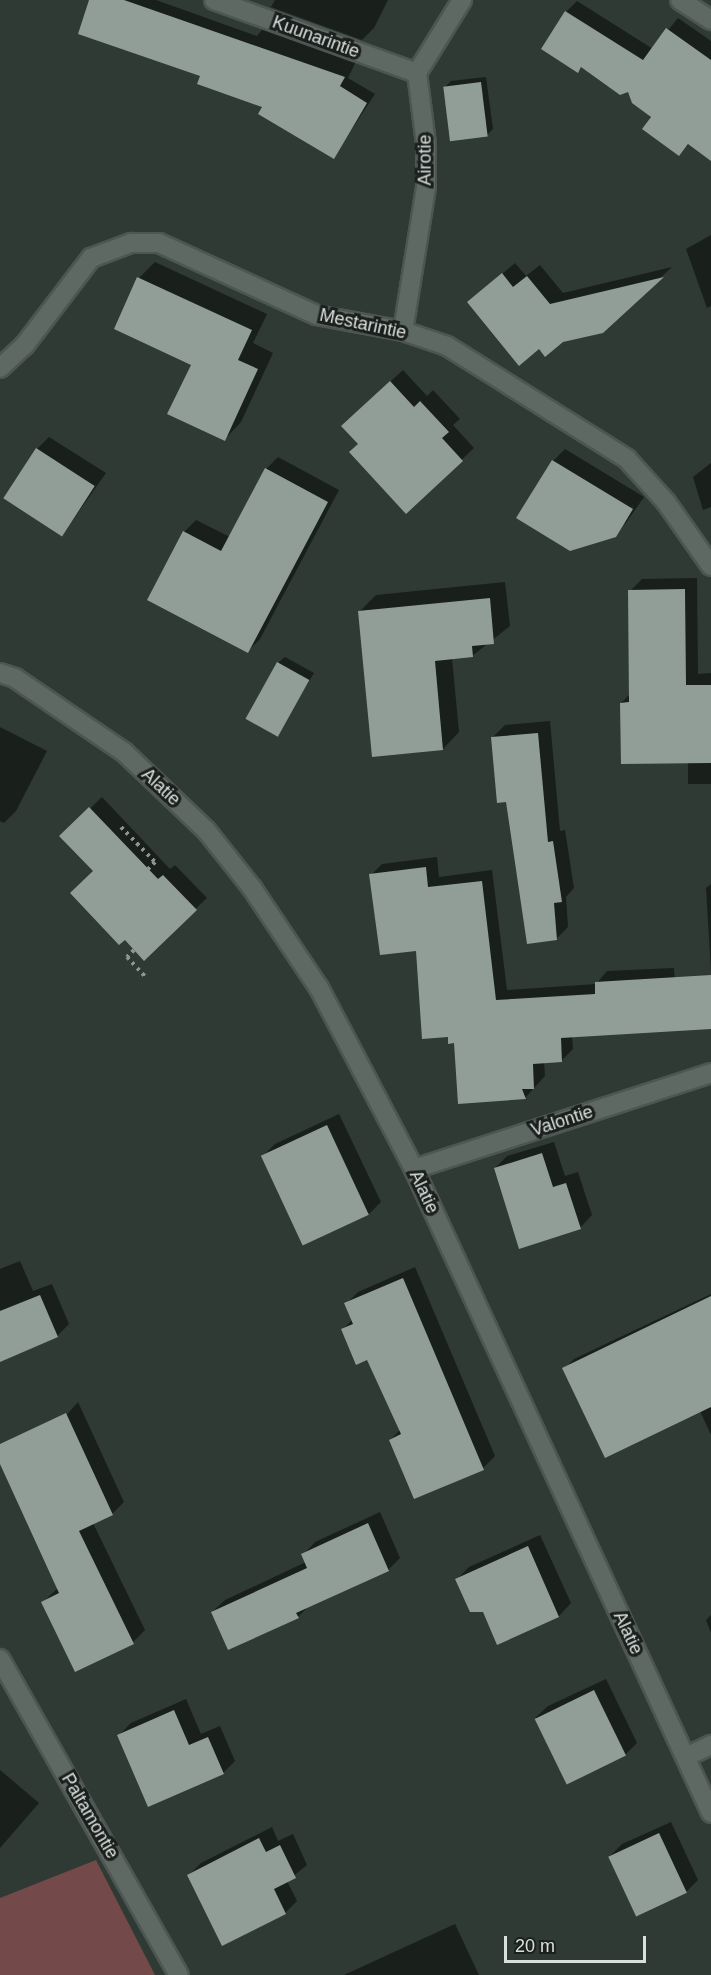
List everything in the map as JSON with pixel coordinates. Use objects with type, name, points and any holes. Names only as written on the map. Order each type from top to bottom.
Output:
[{"type":"street","name":"Kuunarintie","points":[[214,0],[417,73]]},
{"type":"street","points":[[417,73],[462,0]]},
{"type":"street","points":[[680,0],[711,20]]},
{"type":"street","name":"Airotie","points":[[403,331],[426,187],[426,144],[417,73]]},
{"type":"street","name":"Mestarintie","points":[[0,368],[24,346],[91,258],[131,243],[159,243],[316,315],[403,331],[447,346],[627,459],[666,502],[711,566]]},
{"type":"street","name":"Alatie","points":[[0,674],[15,678],[124,752],[206,830],[252,888],[319,988],[414,1169],[711,1813]]},
{"type":"street","name":"Valontie","points":[[414,1169],[711,1073]]},
{"type":"street","name":"Paltamontie","points":[[0,1659],[179,1975]]},
{"type":"street","points":[[686,1757],[711,1745]]},
{"type":"path","points":[[121,827],[155,862],[148,869]]},
{"type":"path","points":[[134,950],[127,957],[145,976]]},
{"type":"shaded area","points":[[96,1860],[155,1975],[0,1975],[0,1898]]},
{"type":"building","points":[[89,0],[124,0],[345,77],[340,86],[367,103],[334,159],[258,114],[262,107],[197,84],[200,76],[78,34]]},
{"type":"building","points":[[565,11],[643,60],[666,28],[711,60],[711,161],[688,144],[679,156],[642,129],[651,117],[632,103],[628,92],[620,95],[581,67],[578,73],[541,49]]},
{"type":"building","points":[[481,82],[488,137],[450,141],[443,87]]},
{"type":"building","points":[[502,273],[513,287],[527,276],[550,304],[664,277],[603,333],[563,342],[545,357],[539,349],[519,366],[467,302]]},
{"type":"building","points":[[137,277],[252,330],[238,360],[258,369],[225,441],[167,414],[191,365],[114,329]]},
{"type":"building","points":[[390,381],[414,407],[420,401],[449,432],[442,438],[463,461],[406,514],[349,452],[358,444],[341,426]]},
{"type":"building","points":[[36,448],[95,486],[62,536],[3,498]]},
{"type":"building","points":[[552,460],[633,509],[616,537],[570,551],[516,518]]},
{"type":"building","points":[[265,468],[328,502],[248,653],[147,600],[183,531],[221,551]]},
{"type":"building","points":[[685,589],[686,685],[711,685],[711,763],[621,764],[620,703],[629,702],[628,590]]},
{"type":"building","points":[[490,598],[494,644],[472,646],[473,657],[435,661],[443,750],[372,757],[358,611]]},
{"type":"building","points":[[277,662],[309,680],[278,737],[245,719]]},
{"type":"building","points":[[538,733],[548,842],[553,841],[562,902],[554,903],[557,940],[527,944],[506,802],[497,803],[491,737]]},
{"type":"building","points":[[89,807],[158,879],[163,875],[197,910],[144,961],[125,940],[119,945],[70,893],[93,871],[59,836]]},
{"type":"building","points":[[426,867],[428,887],[482,881],[496,1000],[595,994],[595,982],[711,975],[711,1029],[561,1038],[562,1062],[533,1064],[534,1089],[522,1089],[526,1099],[458,1104],[454,1043],[448,1044],[448,1037],[422,1039],[416,951],[380,955],[369,874]]},
{"type":"building","points":[[327,1125],[369,1215],[303,1246],[261,1156]]},
{"type":"building","points":[[542,1153],[553,1187],[566,1183],[581,1229],[519,1249],[494,1168]]},
{"type":"building","points":[[403,1278],[484,1470],[414,1499],[389,1440],[401,1434],[367,1360],[356,1365],[341,1329],[353,1324],[344,1303]]},
{"type":"building","points":[[40,1295],[58,1337],[0,1362],[0,1311]]},
{"type":"building","points":[[711,1296],[711,1407],[605,1458],[562,1368]]},
{"type":"building","points":[[66,1413],[113,1515],[79,1531],[134,1644],[75,1672],[41,1602],[59,1593],[0,1464],[0,1444]]},
{"type":"building","points":[[368,1523],[389,1571],[296,1613],[299,1618],[228,1650],[211,1612],[307,1568],[301,1554]]},
{"type":"building","points":[[528,1546],[559,1617],[497,1645],[483,1612],[470,1612],[455,1579]]},
{"type":"building","points":[[594,1690],[626,1756],[567,1785],[535,1719]]},
{"type":"building","points":[[174,1710],[189,1745],[208,1737],[224,1774],[148,1807],[117,1735]]},
{"type":"building","points":[[659,1833],[687,1893],[636,1916],[608,1857]]},
{"type":"building","points":[[259,1838],[266,1852],[280,1845],[296,1878],[274,1889],[286,1914],[222,1946],[187,1875]]}]
